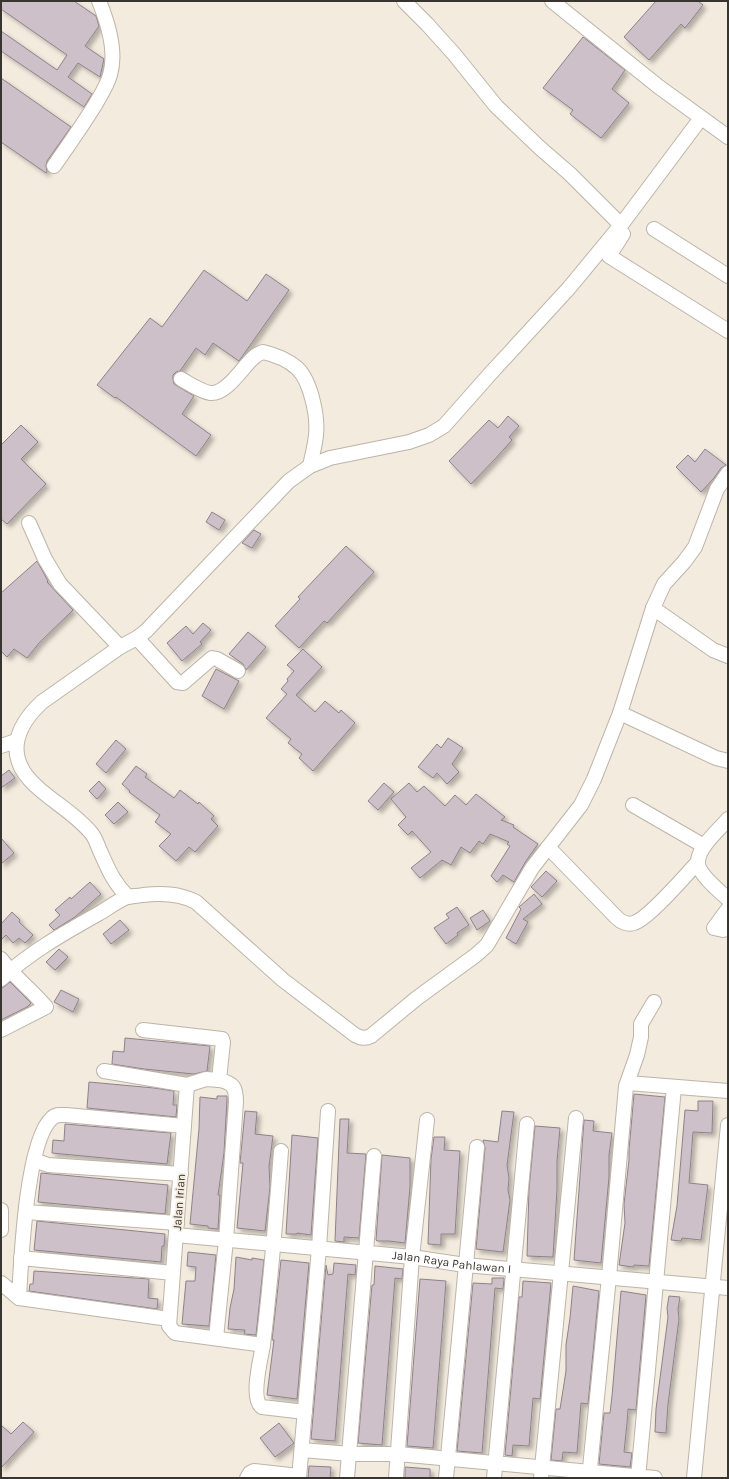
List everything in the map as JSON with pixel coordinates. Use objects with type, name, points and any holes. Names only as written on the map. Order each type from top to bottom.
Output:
[{"type":"street","points":[[54,166],[88,116],[104,90],[110,75],[112,61],[110,30],[99,1]]},
{"type":"street","points":[[404,1],[454,54],[496,106],[570,174],[623,227]]},
{"type":"street","points":[[552,1],[659,86],[728,137]]},
{"type":"street","points":[[128,897],[118,887],[112,878],[93,836],[85,826],[35,786],[25,773],[16,750],[16,740],[25,721],[38,707],[120,647],[137,638],[146,631],[289,481],[310,466],[330,458],[409,442],[429,435],[444,426],[623,227],[701,118]]},
{"type":"street","points":[[623,227],[609,256],[728,331]]},
{"type":"street","points":[[654,229],[728,276]]},
{"type":"street","points":[[181,379],[210,393],[217,392],[235,379],[254,357],[263,352],[277,355],[288,361],[298,369],[307,384],[315,411],[317,435],[310,466]]},
{"type":"street","points":[[5,975],[69,930],[128,897],[166,894],[187,898],[196,902],[283,980],[355,1036],[366,1038],[371,1036],[417,998],[476,955],[487,945],[532,868],[581,805],[594,779],[620,713],[653,608],[666,580],[684,562],[695,547],[717,489],[728,473]]},
{"type":"street","points":[[29,523],[45,559],[60,584],[120,647]]},
{"type":"street","points":[[653,608],[713,650],[728,656]]},
{"type":"street","points":[[137,638],[177,682],[180,683],[212,658],[217,659],[238,671]]},
{"type":"street","points":[[620,713],[716,758],[728,761]]},
{"type":"street","points":[[1,746],[16,740]]},
{"type":"street","points":[[633,805],[704,846]]},
{"type":"street","points":[[548,847],[616,918],[628,924],[636,923],[647,914],[698,862],[704,846],[728,819]]},
{"type":"street","points":[[698,862],[699,867],[704,874],[728,899]]},
{"type":"street","points":[[728,909],[714,928],[723,930],[728,929]]},
{"type":"street","points":[[1,959],[5,975],[36,995],[46,1007],[1,1030]]},
{"type":"street","points":[[589,1475],[609,1277],[624,1094],[641,1037],[641,1024],[654,1002]]},
{"type":"street","points":[[143,1030],[222,1038],[223,1042],[219,1080]]},
{"type":"street","points":[[104,1071],[187,1085],[206,1079],[226,1081],[233,1085],[236,1092],[226,1240],[216,1338]]},
{"type":"street","points":[[628,1083],[728,1091]]},
{"type":"street","name":"Jalan Irian","points":[[169,1319],[187,1085]]},
{"type":"street","points":[[638,1477],[674,1087]]},
{"type":"street","points":[[247,1478],[250,1473],[254,1471],[299,1477],[319,1248],[328,1111]]},
{"type":"street","points":[[25,1300],[21,1258],[26,1212],[34,1160],[41,1134],[52,1117],[58,1115],[184,1126]]},
{"type":"street","points":[[542,1473],[576,1118]]},
{"type":"street","points":[[396,1478],[412,1257],[428,1120]]},
{"type":"street","points":[[494,1478],[527,1124]]},
{"type":"street","points":[[694,1478],[728,1125]]},
{"type":"street","points":[[446,1478],[477,1147]]},
{"type":"street","points":[[281,1151],[263,1345],[256,1392],[258,1404],[262,1407],[305,1412]]},
{"type":"street","points":[[347,1478],[374,1156]]},
{"type":"street","points":[[34,1160],[48,1165],[181,1174]]},
{"type":"street","points":[[1,1210],[1,1230]]},
{"type":"street","name":"Jalan Raya Pahlawan I","points":[[26,1212],[177,1229],[226,1240],[412,1257],[465,1265],[514,1268],[728,1288]]},
{"type":"street","points":[[21,1258],[173,1273]]},
{"type":"street","points":[[1,1283],[25,1300],[169,1319],[169,1326],[175,1333],[263,1345]]},
{"type":"street","points":[[302,1450],[350,1454],[398,1454],[448,1458],[496,1463],[542,1473],[655,1478]]},
{"type":"building","points":[[1,1],[74,1],[96,16],[99,26],[85,46],[104,59],[100,77],[78,63],[68,77],[92,94],[84,107],[1,51],[1,31],[57,70],[67,55],[1,9]]},
{"type":"building","points":[[656,1],[698,1],[703,5],[685,28],[681,24],[649,60],[624,37]]},
{"type":"building","points":[[583,37],[625,70],[612,89],[629,103],[601,138],[570,114],[573,110],[543,88]]},
{"type":"building","points":[[1,78],[71,127],[47,161],[46,173],[1,142]]},
{"type":"building","points":[[204,270],[247,301],[266,274],[289,290],[239,361],[213,343],[205,355],[196,348],[180,371],[173,375],[174,384],[194,396],[182,414],[211,435],[196,456],[116,397],[115,398],[97,385],[150,318],[162,327]]},
{"type":"building","points":[[508,416],[519,426],[509,437],[512,440],[471,484],[449,461],[489,420],[498,428]]},
{"type":"building","points":[[21,425],[38,442],[21,459],[46,484],[7,524],[1,519],[1,445]]},
{"type":"building","points":[[705,449],[726,465],[721,468],[701,492],[676,467],[688,455],[695,462]]},
{"type":"building","points":[[212,512],[225,520],[219,530],[206,522]]},
{"type":"building","points":[[254,530],[261,534],[252,548],[242,543]]},
{"type":"building","points":[[346,546],[374,572],[327,623],[324,621],[299,648],[275,626],[300,599],[298,597]]},
{"type":"building","points":[[37,561],[48,581],[47,582],[73,610],[39,643],[27,658],[14,649],[7,657],[1,651],[1,593]]},
{"type":"building","points":[[203,623],[211,630],[200,642],[202,644],[182,661],[167,643],[186,626],[193,634]]},
{"type":"building","points":[[248,632],[266,647],[246,670],[243,664],[229,654]]},
{"type":"building","points":[[303,649],[322,667],[296,695],[315,712],[325,701],[339,713],[341,710],[355,723],[313,771],[299,758],[302,754],[288,743],[291,739],[266,718],[287,694],[281,689],[294,671],[287,665]]},
{"type":"building","points":[[216,669],[239,681],[224,709],[202,696]]},
{"type":"building","points":[[448,738],[463,748],[452,764],[459,772],[447,784],[437,773],[433,778],[418,767],[437,744],[441,748]]},
{"type":"building","points":[[116,740],[126,749],[106,773],[96,764]]},
{"type":"building","points":[[136,766],[147,774],[145,777],[174,798],[180,790],[198,804],[199,802],[214,816],[211,819],[218,826],[195,852],[189,847],[176,861],[159,846],[171,834],[155,822],[160,815],[129,792],[130,791],[122,784]]},
{"type":"building","points":[[9,770],[15,778],[1,788],[1,776]]},
{"type":"building","points":[[99,781],[106,789],[97,799],[89,791]]},
{"type":"building","points":[[384,783],[394,792],[378,810],[368,801]]},
{"type":"building","points":[[409,783],[417,792],[424,786],[445,806],[455,795],[466,805],[476,794],[505,817],[501,820],[514,825],[513,827],[538,844],[514,882],[503,875],[497,882],[491,876],[510,846],[507,844],[509,842],[490,834],[483,844],[479,841],[470,853],[461,847],[451,865],[442,860],[420,878],[411,868],[431,852],[412,831],[408,835],[398,825],[406,817],[391,799]]},
{"type":"building","points":[[118,802],[128,812],[114,824],[105,815]]},
{"type":"building","points":[[1,838],[14,853],[1,864]]},
{"type":"building","points":[[546,871],[557,881],[542,897],[531,887]]},
{"type":"building","points":[[90,882],[101,894],[75,917],[54,930],[49,925],[60,915],[55,910],[70,897],[71,899]]},
{"type":"building","points":[[534,894],[542,904],[523,919],[528,922],[516,944],[506,938],[521,909],[519,907]]},
{"type":"building","points":[[457,907],[469,925],[457,933],[458,935],[446,944],[434,928],[449,918],[446,914]]},
{"type":"building","points":[[483,910],[490,921],[477,930],[470,918]]},
{"type":"building","points":[[12,912],[20,920],[19,922],[33,935],[25,943],[19,938],[13,943],[6,935],[1,940],[1,924]]},
{"type":"building","points":[[120,920],[129,930],[111,944],[103,934]]},
{"type":"building","points":[[59,949],[68,957],[55,970],[46,962]]},
{"type":"building","points":[[10,982],[31,1003],[27,1007],[1,1020],[1,989]]},
{"type":"building","points":[[61,990],[79,999],[73,1012],[54,1002]]},
{"type":"building","points":[[125,1038],[210,1046],[207,1071],[194,1074],[112,1064],[113,1051],[124,1052]]},
{"type":"building","points":[[89,1082],[174,1091],[173,1105],[177,1105],[176,1117],[87,1108]]},
{"type":"building","points":[[634,1094],[665,1097],[649,1266],[634,1265],[633,1267],[619,1265],[625,1223],[624,1204]]},
{"type":"building","points":[[217,1096],[227,1096],[224,1153],[218,1195],[220,1195],[218,1229],[190,1224],[199,1129],[200,1097],[217,1099]]},
{"type":"building","points":[[698,1101],[713,1101],[712,1133],[693,1132],[689,1183],[708,1185],[701,1240],[682,1238],[681,1241],[671,1240],[677,1206],[685,1110],[698,1111]]},
{"type":"building","points":[[245,1111],[257,1112],[255,1134],[273,1136],[269,1166],[270,1187],[265,1231],[237,1228],[243,1163],[240,1163]]},
{"type":"building","points":[[502,1111],[514,1112],[507,1165],[510,1200],[503,1252],[476,1249],[485,1148],[483,1140],[498,1142]]},
{"type":"building","points":[[340,1119],[349,1119],[347,1153],[366,1154],[359,1238],[344,1237],[344,1242],[335,1241]]},
{"type":"building","points":[[584,1120],[594,1121],[593,1131],[612,1133],[601,1263],[574,1260]]},
{"type":"building","points":[[65,1124],[171,1133],[167,1164],[52,1153],[53,1140],[64,1141]]},
{"type":"building","points":[[535,1126],[560,1128],[557,1161],[553,1257],[527,1256],[529,1189]]},
{"type":"building","points":[[292,1135],[318,1138],[311,1235],[297,1233],[286,1234]]},
{"type":"building","points":[[434,1137],[445,1137],[444,1150],[460,1151],[455,1234],[441,1234],[441,1245],[428,1244],[431,1159]]},
{"type":"building","points":[[382,1155],[410,1158],[410,1187],[405,1243],[376,1240]]},
{"type":"building","points":[[41,1173],[168,1185],[165,1214],[38,1202]]},
{"type":"building","points":[[37,1221],[165,1234],[164,1246],[162,1246],[161,1262],[34,1250]]},
{"type":"building","points":[[188,1252],[216,1255],[209,1326],[182,1324],[186,1281],[195,1281],[196,1267],[187,1266]]},
{"type":"building","points":[[236,1257],[252,1260],[252,1258],[264,1260],[256,1335],[244,1334],[245,1330],[228,1329],[234,1289]]},
{"type":"building","points":[[281,1260],[309,1263],[297,1399],[267,1395],[274,1340],[272,1340]]},
{"type":"building","points":[[334,1263],[356,1265],[355,1275],[348,1274],[335,1441],[311,1439],[326,1265],[328,1275],[333,1274]]},
{"type":"building","points":[[375,1266],[403,1269],[402,1279],[395,1278],[382,1445],[358,1443]]},
{"type":"building","points":[[34,1271],[149,1279],[148,1298],[158,1299],[157,1309],[29,1291],[30,1284],[33,1284]]},
{"type":"building","points":[[492,1278],[504,1278],[504,1280],[503,1289],[495,1288],[482,1453],[457,1451],[473,1283],[492,1284]]},
{"type":"building","points":[[420,1279],[446,1281],[433,1448],[407,1446]]},
{"type":"building","points":[[523,1281],[551,1283],[540,1399],[533,1398],[529,1446],[513,1445],[512,1456],[505,1455],[519,1297],[522,1297]]},
{"type":"building","points":[[573,1286],[599,1291],[588,1404],[581,1403],[577,1453],[563,1452],[562,1461],[551,1460],[556,1409],[560,1409],[566,1371],[566,1345]]},
{"type":"building","points":[[621,1291],[646,1295],[636,1410],[628,1409],[624,1452],[632,1453],[630,1467],[599,1464],[604,1413],[610,1413]]},
{"type":"building","points":[[669,1296],[680,1297],[678,1309],[679,1319],[668,1404],[666,1433],[655,1432],[656,1409],[668,1317],[667,1308]]},
{"type":"building","points":[[23,1422],[34,1432],[1,1468],[1,1425],[11,1434]]},
{"type":"building","points":[[279,1423],[294,1443],[275,1457],[260,1438]]},
{"type":"building","points":[[309,1466],[331,1467],[330,1478],[308,1478]]},
{"type":"building","points":[[405,1467],[430,1469],[430,1478],[405,1478]]}]
